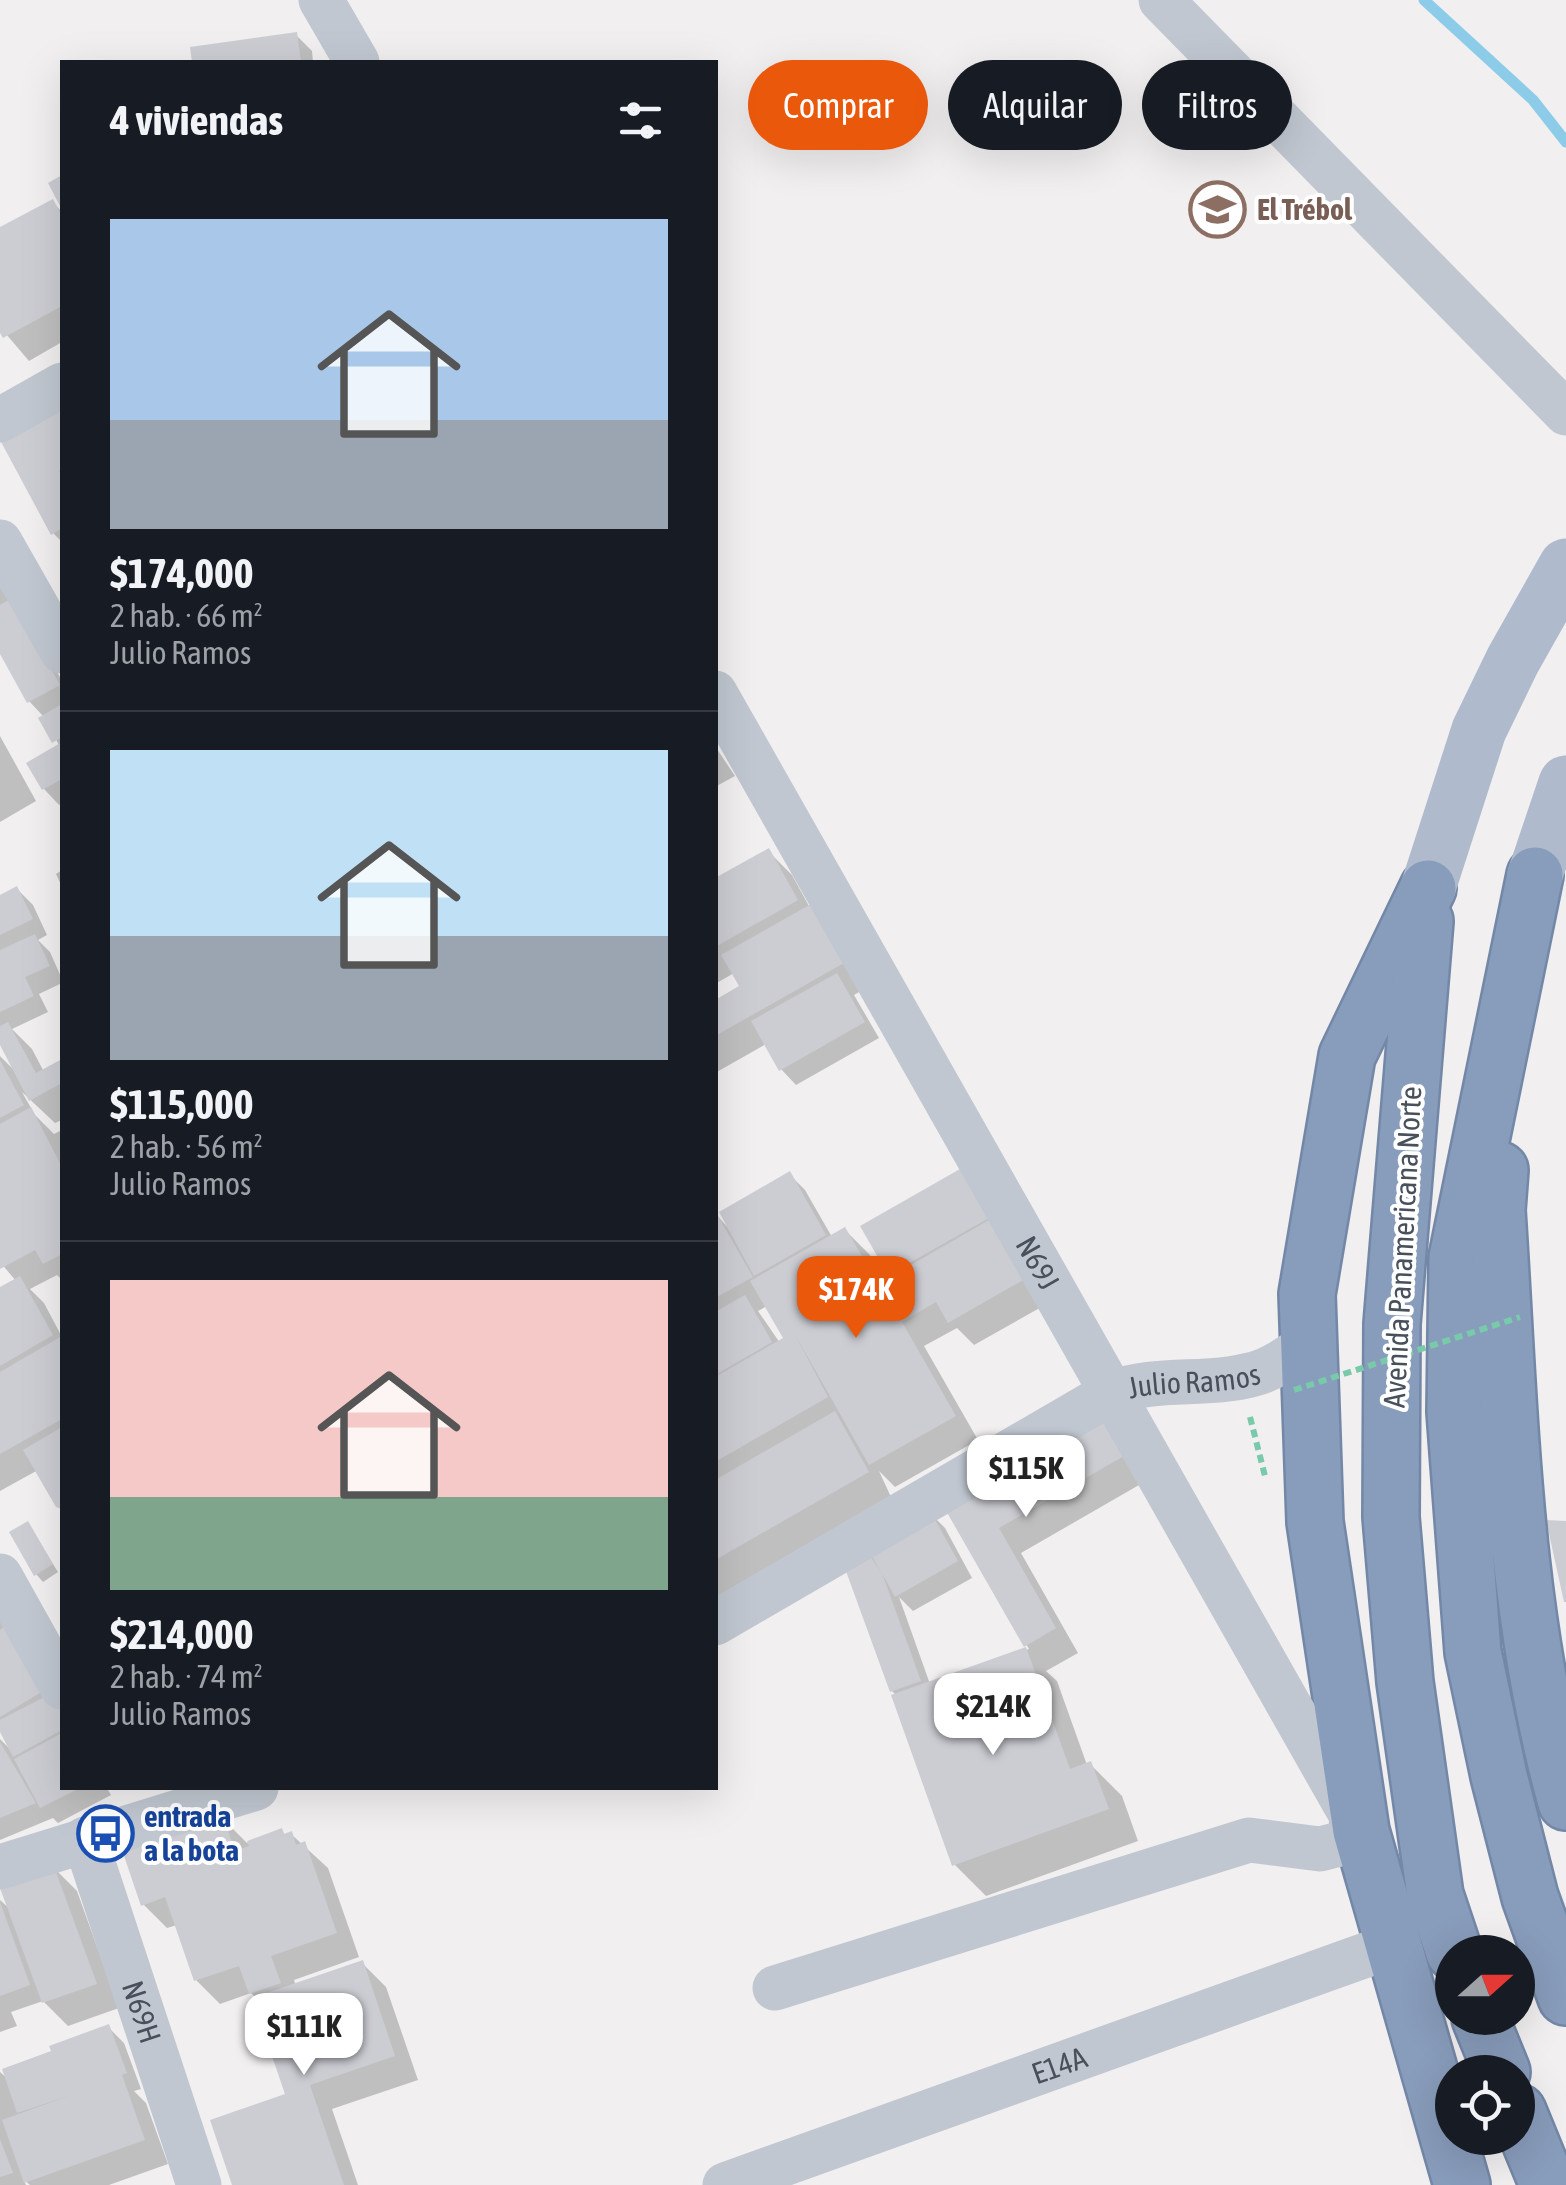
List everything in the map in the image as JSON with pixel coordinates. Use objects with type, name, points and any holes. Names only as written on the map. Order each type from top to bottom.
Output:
[{"type":"highway","points":[[1535,875],[1512,1015],[1497,1210],[1519,1558],[1546,1728],[1566,1802]]},
{"type":"highway","name":"Avenida Panamericana Norte","points":[[1535,875],[1458,1258],[1455,1412],[1473,1652],[1498,1776],[1530,1897],[1566,1997]]},
{"type":"highway","points":[[1428,888],[1347,1056],[1307,1294],[1301,1366],[1315,1522],[1362,1834],[1462,2185]]},
{"type":"highway","name":"Avenida Panamericana Norte","points":[[1428,888],[1392,1324],[1392,1517],[1405,1682],[1436,1894],[1449,1935]]},
{"type":"highway","points":[[1535,2154],[1546,2182]]},
{"type":"main road","name":"Avenida Panamericana Norte","points":[[1428,888],[1478,730],[1566,566]]},
{"type":"main road","name":"Avenida Panamericana Norte","points":[[1535,875],[1566,783]]},
{"type":"street","points":[[320,0],[356,60]]},
{"type":"street","points":[[1160,0],[1566,413]]},
{"type":"street","points":[[0,420],[60,386]]},
{"type":"street","points":[[0,542],[60,647]]},
{"type":"street","name":"N69J","points":[[718,699],[1362,1834]]},
{"type":"street","name":"Julio Ramos","points":[[718,1620],[1111,1393],[1132,1386],[1256,1374],[1284,1360],[1301,1366]]},
{"type":"street","points":[[0,1576],[60,1683]]},
{"type":"street","points":[[0,1867],[86,1839],[129,1806],[242,1790]]},
{"type":"street","points":[[774,1988],[1249,1840],[1320,1848],[1362,1834]]},
{"type":"street","name":"N69H","points":[[86,1839],[199,2185]]},
{"type":"street","name":"E14A","points":[[725,2185],[1391,1946]]},
{"type":"path","points":[[1301,1366],[1520,1317]]},
{"type":"building","points":[[297,32],[301,60],[192,60],[190,47]]},
{"type":"building","points":[[60,176],[60,206],[48,183]]},
{"type":"building","points":[[53,199],[60,212],[60,307],[3,338],[0,333],[0,227]]},
{"type":"building","points":[[60,400],[60,529],[51,535],[0,440]]},
{"type":"building","points":[[12,598],[60,685],[27,703],[0,654],[0,605]]},
{"type":"building","points":[[60,705],[60,738],[52,743],[38,718]]},
{"type":"building","points":[[60,743],[60,780],[42,790],[26,763]]},
{"type":"building","points":[[769,848],[798,900],[718,945],[718,876]]},
{"type":"building","points":[[17,886],[33,919],[0,935],[0,895]]},
{"type":"building","points":[[811,904],[844,963],[718,1034],[718,998],[739,986],[721,955]]},
{"type":"building","points":[[35,934],[50,966],[25,977],[34,996],[0,1012],[0,950]]},
{"type":"building","points":[[837,973],[865,1022],[779,1071],[751,1021]]},
{"type":"building","points":[[8,1022],[36,1073],[60,1060],[60,1084],[29,1101],[0,1045],[0,1026]]},
{"type":"building","points":[[0,1060],[24,1105],[0,1118]]},
{"type":"building","points":[[31,1107],[60,1163],[60,1255],[43,1264],[35,1250],[0,1269],[0,1124]]},
{"type":"building","points":[[960,1169],[989,1218],[888,1275],[860,1226]]},
{"type":"building","points":[[790,1171],[826,1235],[754,1276],[719,1212]]},
{"type":"building","points":[[718,1216],[753,1277],[718,1296]]},
{"type":"building","points":[[989,1220],[1023,1280],[948,1323],[936,1302],[902,1322],[956,1416],[869,1465],[793,1331],[828,1397],[718,1460],[718,1375],[783,1338],[750,1281],[845,1227],[871,1272],[878,1268],[885,1280]]},
{"type":"building","points":[[20,1276],[53,1335],[0,1366],[0,1287]]},
{"type":"building","points":[[745,1295],[772,1342],[718,1373],[718,1310]]},
{"type":"building","points":[[60,1337],[60,1420],[0,1454],[0,1372]]},
{"type":"building","points":[[835,1411],[869,1472],[718,1558],[718,1478]]},
{"type":"building","points":[[1102,1419],[1124,1456],[999,1528],[1056,1628],[1024,1647],[945,1509]]},
{"type":"building","points":[[60,1428],[60,1508],[56,1507],[23,1450]]},
{"type":"building","points":[[929,1509],[958,1561],[895,1597],[882,1573],[921,1681],[890,1692],[843,1563],[869,1554],[881,1573],[866,1545]]},
{"type":"building","points":[[1546,1520],[1566,1521],[1566,1602],[1564,1602]]},
{"type":"building","points":[[28,1521],[53,1564],[34,1576],[9,1532]]},
{"type":"building","points":[[6,1625],[45,1690],[0,1717],[0,1630]]},
{"type":"building","points":[[1026,1647],[1070,1769],[1091,1761],[1109,1809],[952,1866],[891,1695]]},
{"type":"building","points":[[52,1693],[60,1709],[60,1731],[13,1757],[0,1732],[0,1720]]},
{"type":"building","points":[[60,1734],[60,1790],[76,1790],[40,1808],[14,1759]]},
{"type":"building","points":[[0,1742],[36,1803],[0,1818]]},
{"type":"building","points":[[223,1816],[235,1851],[249,1846],[247,1841],[282,1828],[284,1834],[292,1831],[296,1845],[305,1841],[337,1933],[271,1956],[281,1983],[249,1994],[239,1966],[194,1981],[165,1897],[141,1906],[122,1850]]},
{"type":"building","points":[[53,1864],[97,1984],[42,2003],[0,1888]]},
{"type":"building","points":[[0,1902],[30,1985],[0,1996]]},
{"type":"building","points":[[363,1960],[395,2056],[310,2085],[344,2185],[232,2185],[210,2120],[285,2094],[252,1998]]},
{"type":"building","points":[[109,2024],[145,2140],[24,2183],[2,2120],[71,2095],[17,2113],[2,2069]]},
{"type":"building","points":[[0,2139],[13,2173],[0,2177]]},
{"type":"waterway","points":[[1424,0],[1533,100],[1566,142]]},
{"type":"place","name":"El Trébol","points":[[1218,209]]},
{"type":"place","name":"entrada a la bota","points":[[105,1833]]}]
